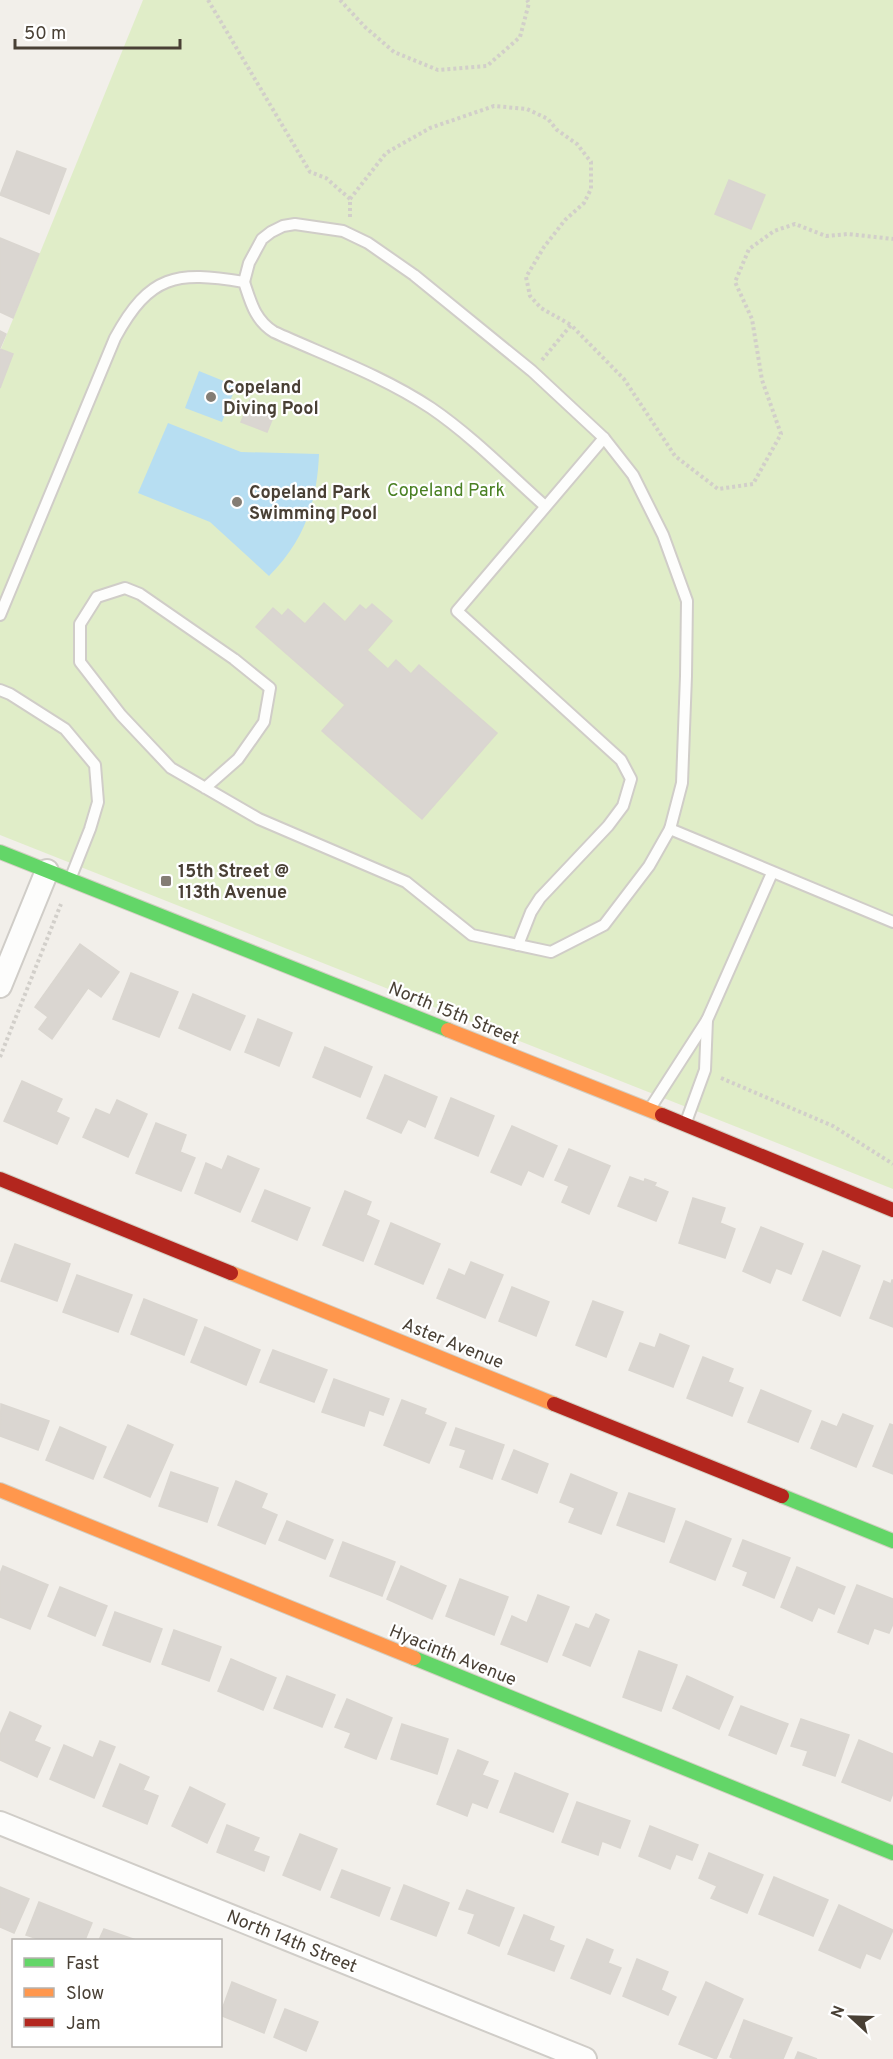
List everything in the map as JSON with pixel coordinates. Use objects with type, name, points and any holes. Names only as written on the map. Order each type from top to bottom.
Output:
[{"type":"street","name":"North 15th Street","points":[[0,852],[649,1110],[893,1210]]},
{"type":"street","points":[[0,987],[47,871]]},
{"type":"street","name":"Aster Avenue","points":[[0,1179],[893,1541]]},
{"type":"street","name":"Hyacinth Avenue","points":[[0,1490],[893,1853]]},
{"type":"street","name":"North 14th Street","points":[[0,1823],[585,2059]]},
{"type":"lane","points":[[205,788],[238,759],[264,722],[270,688],[234,659],[140,594],[125,588],[97,597],[80,624],[80,663],[121,715],[171,768],[205,788],[259,819],[406,882],[472,935],[551,952],[604,926],[649,866],[670,829],[682,783],[687,676],[687,601],[663,535],[633,475],[604,438],[532,371],[414,275],[368,243],[343,231],[313,225],[295,224],[271,231],[262,239],[249,263],[244,282],[263,326],[371,375],[429,407],[454,425],[545,506]]},
{"type":"lane","points":[[0,615],[115,338],[125,319],[142,297],[164,282],[199,276],[244,282]]},
{"type":"lane","points":[[518,945],[531,912],[540,898],[624,806],[631,779],[627,769],[614,753],[457,611],[604,438]]},
{"type":"lane","points":[[0,690],[65,729],[95,765],[98,802],[90,829],[69,880]]},
{"type":"lane","points":[[670,829],[893,922]]},
{"type":"lane","points":[[649,1110],[707,1020],[772,873]]},
{"type":"lane","points":[[685,1125],[705,1070],[707,1020]]},
{"type":"path","points":[[208,0],[310,172],[326,178],[350,199]]},
{"type":"path","points":[[340,0],[364,27],[394,52],[438,70],[487,66],[520,37],[529,3],[527,0]]},
{"type":"path","points":[[349,234],[350,199],[386,153],[430,128],[494,106],[527,109],[548,119],[557,130],[577,144],[591,162],[591,189],[584,203],[565,220],[544,247],[526,277],[530,296],[541,308],[571,325],[624,379],[675,456],[718,489],[753,484],[781,434],[762,380],[752,319],[735,282],[749,249],[774,231],[795,224],[826,236],[849,234],[893,239]]},
{"type":"path","points":[[532,371],[571,325]]},
{"type":"path","points":[[0,1057],[69,880]]},
{"type":"path","points":[[722,1078],[833,1126],[893,1164]]},
{"type":"green space","name":"Copeland Park","points":[[143,0],[893,0],[893,1189],[0,835],[0,351]]},
{"type":"water","name":"Copeland Diving Pool","points":[[199,371],[236,386],[222,422],[185,408]]},
{"type":"water","name":"Copeland Park Swimming Pool","points":[[168,423],[241,452],[319,454],[312,505],[300,535],[269,576],[210,522],[138,493]]},
{"type":"building","points":[[17,151],[66,169],[49,214],[0,195]]},
{"type":"building","points":[[729,180],[765,195],[751,229],[715,214]]},
{"type":"building","points":[[0,238],[39,254],[13,318],[0,312]]},
{"type":"building","points":[[0,331],[6,334],[0,348]]},
{"type":"building","points":[[0,349],[13,354],[0,388]]},
{"type":"building","points":[[250,400],[276,410],[267,432],[241,422]]},
{"type":"building","points":[[324,603],[345,622],[360,605],[366,610],[372,604],[392,621],[367,650],[388,669],[396,660],[411,674],[419,665],[497,733],[422,819],[322,731],[345,705],[256,627],[273,608],[282,616],[288,609],[305,624]]},
{"type":"building","points":[[80,944],[119,972],[101,997],[88,988],[52,1039],[39,1029],[48,1017],[35,1007]]},
{"type":"building","points":[[131,973],[178,992],[159,1037],[113,1019]]},
{"type":"building","points":[[193,994],[245,1016],[230,1050],[179,1028]]},
{"type":"building","points":[[258,1019],[292,1033],[279,1066],[245,1052]]},
{"type":"building","points":[[325,1047],[372,1067],[360,1097],[313,1077]]},
{"type":"building","points":[[385,1075],[437,1097],[425,1127],[408,1119],[401,1133],[367,1118]]},
{"type":"building","points":[[22,1081],[62,1099],[56,1112],[69,1118],[57,1144],[4,1121]]},
{"type":"building","points":[[451,1098],[494,1116],[478,1156],[435,1138]]},
{"type":"building","points":[[117,1100],[147,1114],[128,1157],[83,1137],[96,1109],[110,1115]]},
{"type":"building","points":[[156,1123],[186,1135],[180,1152],[195,1158],[181,1191],[136,1173]]},
{"type":"building","points":[[512,1126],[557,1146],[543,1177],[528,1170],[521,1185],[491,1172]]},
{"type":"building","points":[[569,1149],[610,1166],[589,1214],[562,1202],[569,1186],[555,1180]]},
{"type":"building","points":[[228,1156],[259,1169],[240,1212],[195,1193],[206,1163],[222,1170]]},
{"type":"building","points":[[630,1177],[656,1183],[654,1186],[668,1192],[656,1221],[618,1206]]},
{"type":"building","points":[[265,1190],[310,1208],[297,1240],[252,1221]]},
{"type":"building","points":[[345,1191],[371,1202],[366,1215],[379,1221],[363,1261],[323,1245]]},
{"type":"building","points":[[693,1198],[725,1208],[720,1223],[735,1229],[725,1258],[679,1243]]},
{"type":"building","points":[[391,1223],[440,1244],[423,1284],[375,1264]]},
{"type":"building","points":[[761,1227],[803,1244],[791,1274],[776,1268],[770,1283],[743,1271]]},
{"type":"building","points":[[15,1244],[70,1264],[57,1301],[1,1281]]},
{"type":"building","points":[[823,1251],[860,1266],[840,1316],[803,1300]]},
{"type":"building","points":[[471,1262],[503,1275],[485,1318],[437,1298],[449,1269],[465,1276]]},
{"type":"building","points":[[77,1275],[132,1295],[118,1332],[63,1312]]},
{"type":"building","points":[[892,1280],[893,1327],[870,1318],[884,1281],[891,1284]]},
{"type":"building","points":[[512,1287],[549,1302],[536,1336],[499,1321]]},
{"type":"building","points":[[144,1299],[197,1320],[184,1355],[131,1334]]},
{"type":"building","points":[[593,1301],[623,1312],[606,1357],[576,1345]]},
{"type":"building","points":[[205,1327],[260,1350],[246,1385],[191,1362]]},
{"type":"building","points":[[660,1334],[689,1346],[673,1387],[629,1370],[640,1343],[655,1348]]},
{"type":"building","points":[[273,1350],[327,1370],[314,1402],[260,1382]]},
{"type":"building","points":[[703,1357],[733,1369],[728,1382],[743,1388],[732,1416],[687,1398]]},
{"type":"building","points":[[334,1379],[389,1399],[383,1415],[369,1410],[364,1426],[322,1412]]},
{"type":"building","points":[[761,1390],[811,1411],[798,1442],[748,1422]]},
{"type":"building","points":[[402,1400],[426,1409],[424,1414],[446,1423],[429,1463],[384,1445]]},
{"type":"building","points":[[1,1404],[49,1421],[38,1450],[0,1436]]},
{"type":"building","points":[[843,1414],[873,1426],[856,1467],[811,1448],[822,1421],[837,1427]]},
{"type":"building","points":[[890,1424],[893,1425],[893,1474],[873,1466]]},
{"type":"building","points":[[128,1425],[173,1445],[150,1497],[104,1477]]},
{"type":"building","points":[[60,1427],[106,1447],[93,1479],[46,1460]]},
{"type":"building","points":[[456,1428],[504,1445],[492,1479],[460,1467],[466,1450],[450,1445]]},
{"type":"building","points":[[514,1450],[548,1464],[537,1493],[502,1479]]},
{"type":"building","points":[[171,1472],[218,1488],[207,1522],[159,1506]]},
{"type":"building","points":[[571,1474],[617,1493],[601,1534],[569,1522],[575,1508],[560,1502]]},
{"type":"building","points":[[236,1481],[267,1494],[261,1508],[277,1515],[265,1544],[218,1525]]},
{"type":"building","points":[[629,1493],[675,1509],[664,1542],[617,1525]]},
{"type":"building","points":[[287,1521],[333,1540],[325,1559],[279,1540]]},
{"type":"building","points":[[686,1521],[731,1539],[715,1580],[670,1562]]},
{"type":"building","points":[[743,1540],[790,1558],[774,1598],[743,1585],[748,1572],[733,1566]]},
{"type":"building","points":[[343,1542],[395,1562],[382,1596],[330,1576]]},
{"type":"building","points":[[3,1566],[48,1585],[30,1629],[0,1617],[0,1574]]},
{"type":"building","points":[[401,1566],[446,1586],[432,1619],[387,1599]]},
{"type":"building","points":[[797,1567],[845,1587],[834,1614],[818,1607],[812,1621],[781,1607]]},
{"type":"building","points":[[460,1579],[508,1597],[494,1635],[446,1616]]},
{"type":"building","points":[[857,1585],[893,1599],[893,1624],[889,1633],[874,1628],[868,1644],[838,1632]]},
{"type":"building","points":[[60,1587],[107,1606],[95,1636],[48,1616]]},
{"type":"building","points":[[538,1595],[569,1607],[547,1662],[501,1644],[512,1616],[527,1623]]},
{"type":"building","points":[[115,1612],[162,1629],[150,1662],[103,1645]]},
{"type":"building","points":[[596,1614],[609,1620],[590,1666],[563,1655],[576,1624],[589,1629]]},
{"type":"building","points":[[174,1630],[221,1647],[209,1681],[162,1664]]},
{"type":"building","points":[[639,1651],[677,1665],[661,1711],[623,1697]]},
{"type":"building","points":[[231,1659],[276,1678],[263,1710],[218,1691]]},
{"type":"building","points":[[287,1676],[335,1695],[322,1727],[274,1708]]},
{"type":"building","points":[[687,1676],[733,1697],[719,1729],[673,1708]]},
{"type":"building","points":[[347,1699],[392,1718],[376,1759],[345,1747],[351,1733],[335,1727]]},
{"type":"building","points":[[741,1706],[788,1724],[776,1754],[729,1735]]},
{"type":"building","points":[[10,1712],[41,1726],[34,1741],[50,1748],[37,1777],[0,1760],[0,1735]]},
{"type":"building","points":[[801,1719],[849,1735],[835,1776],[803,1765],[808,1751],[791,1746]]},
{"type":"building","points":[[402,1724],[448,1739],[437,1774],[391,1759]]},
{"type":"building","points":[[859,1740],[893,1754],[893,1793],[890,1801],[842,1782]]},
{"type":"building","points":[[100,1741],[115,1747],[94,1798],[50,1779],[64,1745],[93,1758]]},
{"type":"building","points":[[458,1750],[488,1762],[482,1775],[498,1781],[487,1808],[472,1802],[467,1816],[437,1804]]},
{"type":"building","points":[[120,1764],[149,1777],[143,1790],[158,1796],[147,1824],[103,1806]]},
{"type":"building","points":[[515,1773],[568,1794],[553,1832],[500,1812]]},
{"type":"building","points":[[190,1787],[225,1804],[207,1843],[172,1826]]},
{"type":"building","points":[[577,1802],[630,1821],[620,1848],[602,1841],[598,1855],[562,1842]]},
{"type":"building","points":[[227,1825],[259,1838],[253,1851],[269,1857],[264,1871],[217,1852]]},
{"type":"building","points":[[650,1826],[698,1845],[692,1860],[676,1854],[670,1869],[639,1856]]},
{"type":"building","points":[[300,1834],[337,1849],[320,1890],[283,1875]]},
{"type":"building","points":[[709,1853],[763,1875],[747,1913],[711,1898],[717,1886],[699,1878]]},
{"type":"building","points":[[342,1870],[390,1888],[379,1916],[331,1897]]},
{"type":"building","points":[[774,1877],[828,1900],[813,1936],[759,1914]]},
{"type":"building","points":[[404,1885],[449,1903],[436,1936],[391,1919]]},
{"type":"building","points":[[0,1887],[29,1899],[14,1933],[0,1927]]},
{"type":"building","points":[[467,1890],[514,1908],[499,1946],[468,1933],[475,1914],[459,1909]]},
{"type":"building","points":[[39,1902],[92,1923],[85,1939],[38,1939],[26,1935]]},
{"type":"building","points":[[839,1905],[893,1930],[880,1959],[866,1953],[860,1968],[819,1950]]},
{"type":"building","points":[[524,1915],[554,1927],[549,1940],[564,1946],[554,1971],[508,1954]]},
{"type":"building","points":[[104,1929],[133,1939],[99,1939]]},
{"type":"building","points":[[587,1939],[613,1950],[608,1963],[621,1968],[610,1994],[571,1978]]},
{"type":"building","points":[[637,1959],[668,1972],[661,1990],[676,1997],[668,2015],[623,1996]]},
{"type":"building","points":[[232,1982],[276,2000],[264,2033],[222,2016]]},
{"type":"building","points":[[706,1982],[743,1999],[716,2059],[679,2044]]},
{"type":"building","points":[[285,2009],[318,2022],[306,2051],[274,2037]]},
{"type":"building","points":[[744,2020],[792,2038],[783,2059],[734,2059],[730,2057]]},
{"type":"building","points":[[798,2052],[817,2059],[795,2059]]},
{"type":"traffic: fast","points":[[0,852],[448,1030]]},
{"type":"traffic: fast","points":[[782,1496],[893,1541]]},
{"type":"traffic: fast","points":[[414,1658],[893,1853]]},
{"type":"traffic: slow","points":[[448,1030],[662,1115]]},
{"type":"traffic: slow","points":[[231,1273],[554,1404]]},
{"type":"traffic: slow","points":[[0,1490],[414,1658]]},
{"type":"traffic: jam","points":[[662,1115],[893,1210]]},
{"type":"traffic: jam","points":[[0,1179],[231,1273]]},
{"type":"traffic: jam","points":[[554,1404],[782,1496]]},
{"type":"place","name":"Copeland Diving Pool","points":[[211,397]]},
{"type":"place","name":"Copeland Park Swimming Pool","points":[[237,502]]},
{"type":"place","name":"15th Street @ 113th Avenue","points":[[166,881]]}]
